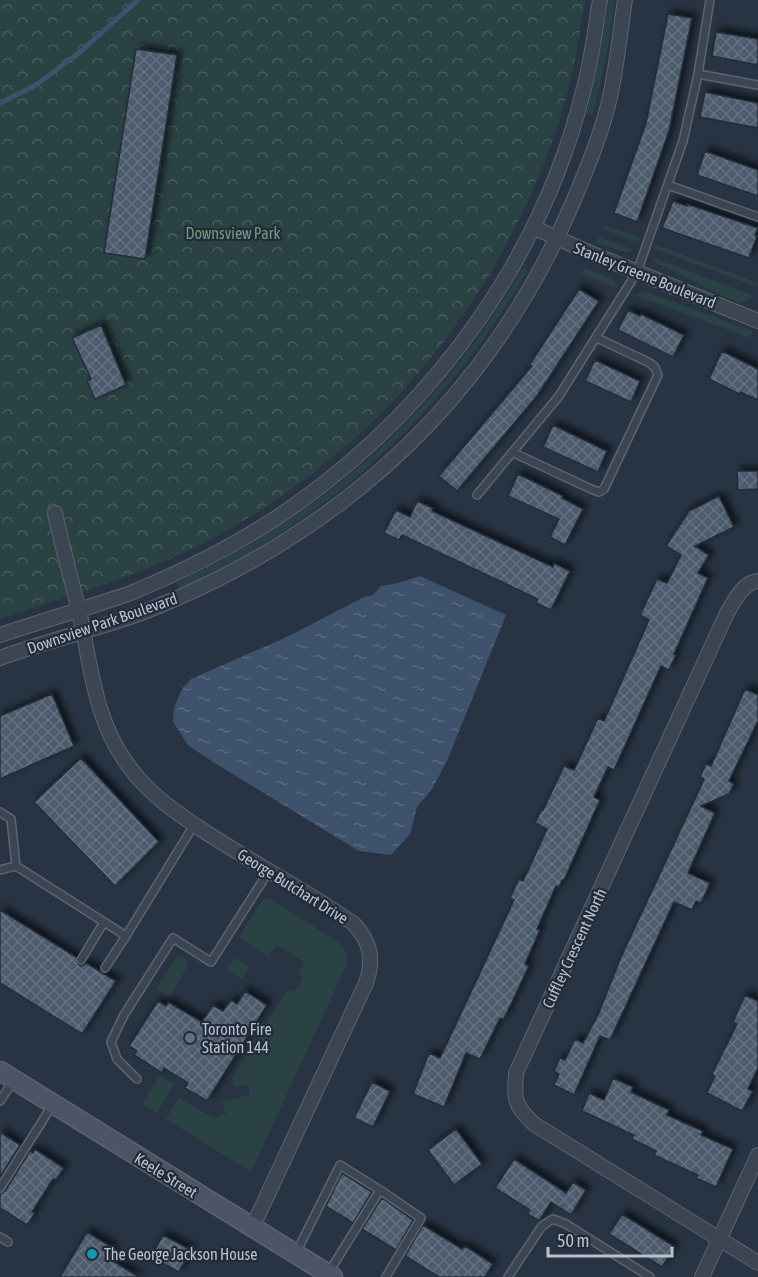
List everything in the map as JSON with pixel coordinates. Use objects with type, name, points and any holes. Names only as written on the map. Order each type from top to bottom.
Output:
[{"type":"main road","name":"Keele Street","points":[[7,1076],[295,1254],[322,1274]]},
{"type":"street","name":"Downsview Park Boulevard","points":[[0,635],[136,591],[206,559],[302,501],[353,460],[394,421],[454,356],[494,295],[533,227],[572,131],[585,88],[600,0]]},
{"type":"street","name":"Downsview Park Boulevard","points":[[0,658],[139,614],[219,578],[270,551],[314,523],[366,483],[413,441],[446,407],[476,370],[512,318],[557,239],[588,167],[610,97],[625,0]]},
{"type":"street","name":"Stanley Greene Boulevard","points":[[533,227],[557,239],[758,321]]},
{"type":"street","name":"George Butchart Drive","points":[[55,513],[65,563],[79,610],[92,679],[111,738],[128,766],[152,792],[194,825],[354,924],[368,943],[372,957],[366,983],[252,1228]]},
{"type":"street","name":"Cuffley Crescent North","points":[[758,581],[751,582],[738,594],[728,613],[516,1073],[515,1091],[519,1110],[534,1124],[758,1263]]},
{"type":"street","points":[[702,1277],[758,1155]]},
{"type":"lane","points":[[477,495],[559,396],[637,272],[683,141],[698,74],[710,0]]},
{"type":"lane","points":[[698,74],[758,86]]},
{"type":"lane","points":[[668,185],[758,217]]},
{"type":"lane","points":[[514,453],[591,489],[600,492],[604,489],[658,375],[654,366],[648,362],[597,338]]},
{"type":"lane","points":[[0,812],[11,819],[16,866]]},
{"type":"lane","points":[[105,968],[194,825]]},
{"type":"lane","points":[[0,870],[16,866],[126,936]]},
{"type":"lane","points":[[137,1079],[117,1059],[111,1042],[136,995],[173,938],[211,962],[269,871]]},
{"type":"lane","points":[[81,960],[104,922]]},
{"type":"lane","points":[[0,1101],[7,1076]]},
{"type":"lane","points":[[0,1188],[53,1104]]},
{"type":"lane","points":[[295,1254],[340,1165],[421,1218],[386,1277]]},
{"type":"lane","points":[[322,1274],[380,1190]]},
{"type":"lane","points":[[508,1277],[542,1226],[553,1219],[566,1224],[650,1277]]},
{"type":"lane","points":[[0,1237],[8,1242]]},
{"type":"green space","name":"Downsview Park","points":[[0,0],[585,0],[568,90],[552,142],[524,209],[490,273],[450,333],[404,389],[353,439],[297,485],[237,525],[151,567],[0,619]]},
{"type":"green space","points":[[609,0],[615,0],[613,15],[603,72],[592,116],[586,114]]},
{"type":"green space","points":[[604,225],[641,238],[639,242],[602,229]]},
{"type":"green space","points":[[599,237],[634,250],[627,253],[597,243]]},
{"type":"green space","points":[[654,244],[758,283],[757,287],[653,248]]},
{"type":"green space","points":[[652,257],[754,296],[745,302],[738,303],[656,263]]},
{"type":"green space","points":[[522,268],[528,270],[460,371],[421,416],[379,458],[333,496],[285,530],[234,561],[179,589],[176,583],[231,555],[282,524],[330,490],[374,453],[416,413],[454,369]]},
{"type":"green space","points":[[584,268],[613,278],[617,288],[582,274]]},
{"type":"green space","points":[[641,292],[753,331],[750,338],[635,295]]},
{"type":"green space","points":[[267,897],[340,943],[346,952],[347,964],[251,1172],[166,1119],[179,1097],[213,1118],[226,1114],[222,1102],[250,1094],[248,1085],[234,1087],[232,1078],[286,992],[289,990],[294,992],[303,978],[298,973],[304,962],[277,945],[268,956],[241,939],[241,934],[261,902]]},
{"type":"green space","points":[[178,955],[186,958],[188,965],[170,997],[156,989]]},
{"type":"green space","points":[[235,958],[250,966],[242,979],[226,969]]},
{"type":"green space","points":[[160,1075],[174,1084],[157,1113],[142,1104]]},
{"type":"water","points":[[420,576],[506,615],[447,761],[432,789],[417,807],[410,834],[391,855],[359,851],[188,745],[173,722],[174,708],[182,689],[191,679],[287,637],[364,597],[373,595],[381,586]]},
{"type":"building","points":[[668,14],[692,18],[669,131],[637,222],[614,213],[646,123]]},
{"type":"building","points":[[716,32],[758,39],[758,65],[712,56]]},
{"type":"building","points":[[136,49],[177,55],[145,259],[104,253]]},
{"type":"building","points":[[705,92],[758,103],[758,128],[700,117]]},
{"type":"building","points":[[705,151],[758,170],[758,196],[697,175]]},
{"type":"building","points":[[673,201],[758,228],[749,258],[662,228]]},
{"type":"building","points":[[579,289],[599,301],[537,396],[457,491],[439,476],[532,366],[530,364]]},
{"type":"building","points":[[628,310],[684,335],[673,357],[618,330]]},
{"type":"building","points":[[101,325],[126,385],[95,399],[87,381],[91,379],[72,338]]},
{"type":"building","points":[[722,351],[758,369],[758,400],[740,392],[739,394],[709,379]]},
{"type":"building","points":[[595,360],[640,381],[631,402],[585,381]]},
{"type":"building","points":[[553,425],[607,451],[598,472],[543,447]]},
{"type":"building","points":[[737,471],[758,471],[758,489],[738,490]]},
{"type":"building","points":[[518,474],[563,496],[562,498],[583,509],[565,545],[550,537],[559,519],[508,496]]},
{"type":"building","points":[[719,496],[734,527],[695,546],[709,555],[698,573],[708,578],[669,670],[661,666],[614,770],[608,767],[594,797],[600,800],[564,880],[559,887],[556,886],[537,929],[540,930],[525,964],[529,966],[504,1019],[500,1018],[480,1059],[466,1053],[444,1107],[413,1094],[429,1053],[440,1058],[514,900],[510,898],[519,879],[523,881],[547,829],[535,823],[564,766],[574,770],[598,718],[604,721],[649,620],[640,615],[657,579],[667,583],[681,555],[666,546],[689,511]]},
{"type":"building","points":[[417,501],[433,508],[432,511],[553,567],[554,563],[570,571],[551,610],[536,603],[538,599],[402,535],[399,540],[384,533],[396,510],[410,517]]},
{"type":"building","points":[[745,689],[758,695],[758,721],[729,781],[734,784],[729,794],[701,806],[715,813],[688,873],[710,883],[701,903],[696,901],[692,910],[674,902],[610,1040],[600,1036],[574,1095],[554,1085],[559,1074],[554,1071],[560,1058],[565,1060],[575,1039],[583,1043],[598,1015],[621,957],[704,779],[700,777],[706,764],[711,766]]},
{"type":"building","points":[[52,694],[74,746],[0,779],[0,716]]},
{"type":"building","points":[[81,758],[159,842],[115,886],[34,802]]},
{"type":"building","points":[[0,910],[76,957],[81,966],[86,963],[116,981],[82,1034],[0,983]]},
{"type":"building","name":"Toronto Fire Station 144","points":[[245,991],[267,1005],[207,1101],[185,1088],[188,1083],[164,1068],[162,1073],[134,1055],[137,1051],[129,1046],[158,1001],[166,1006],[168,1002],[202,1022],[213,1005],[223,1011],[231,1000],[237,1004]]},
{"type":"building","points":[[745,995],[758,1001],[758,1068],[748,1089],[753,1091],[742,1111],[707,1093],[715,1076],[712,1074],[737,1024],[733,1022]]},
{"type":"building","points":[[613,1078],[633,1087],[631,1092],[669,1110],[667,1115],[703,1131],[701,1135],[733,1149],[716,1187],[696,1178],[698,1175],[654,1155],[656,1151],[632,1139],[634,1135],[582,1111],[589,1093],[604,1100]]},
{"type":"building","points":[[372,1082],[390,1091],[373,1127],[354,1118]]},
{"type":"building","points":[[456,1129],[482,1164],[454,1185],[428,1150]]},
{"type":"building","points":[[0,1132],[20,1145],[0,1177]]},
{"type":"building","points":[[35,1149],[64,1168],[56,1180],[53,1179],[32,1212],[35,1213],[27,1225],[0,1208],[0,1194],[5,1191],[30,1151],[33,1153]]},
{"type":"building","points":[[514,1159],[566,1193],[573,1182],[586,1190],[571,1215],[551,1202],[539,1221],[528,1214],[530,1210],[495,1188]]},
{"type":"building","points":[[342,1173],[372,1192],[353,1223],[326,1206]]},
{"type":"building","points":[[382,1198],[413,1220],[396,1250],[362,1229]]},
{"type":"building","points":[[622,1214],[675,1247],[662,1267],[609,1234]]},
{"type":"building","points":[[423,1225],[462,1249],[465,1246],[493,1264],[485,1277],[439,1277],[405,1256]]},
{"type":"building","name":"The George Jackson House","points":[[87,1232],[113,1248],[113,1261],[139,1277],[60,1277]]},
{"type":"building","points":[[163,1235],[191,1250],[179,1272],[151,1257]]},
{"type":"waterway","points":[[0,103],[36,85],[80,52],[138,0]]},
{"type":"place","name":"Toronto Fire Station 144","points":[[190,1038]]},
{"type":"place","name":"The George Jackson House","points":[[92,1254]]}]
